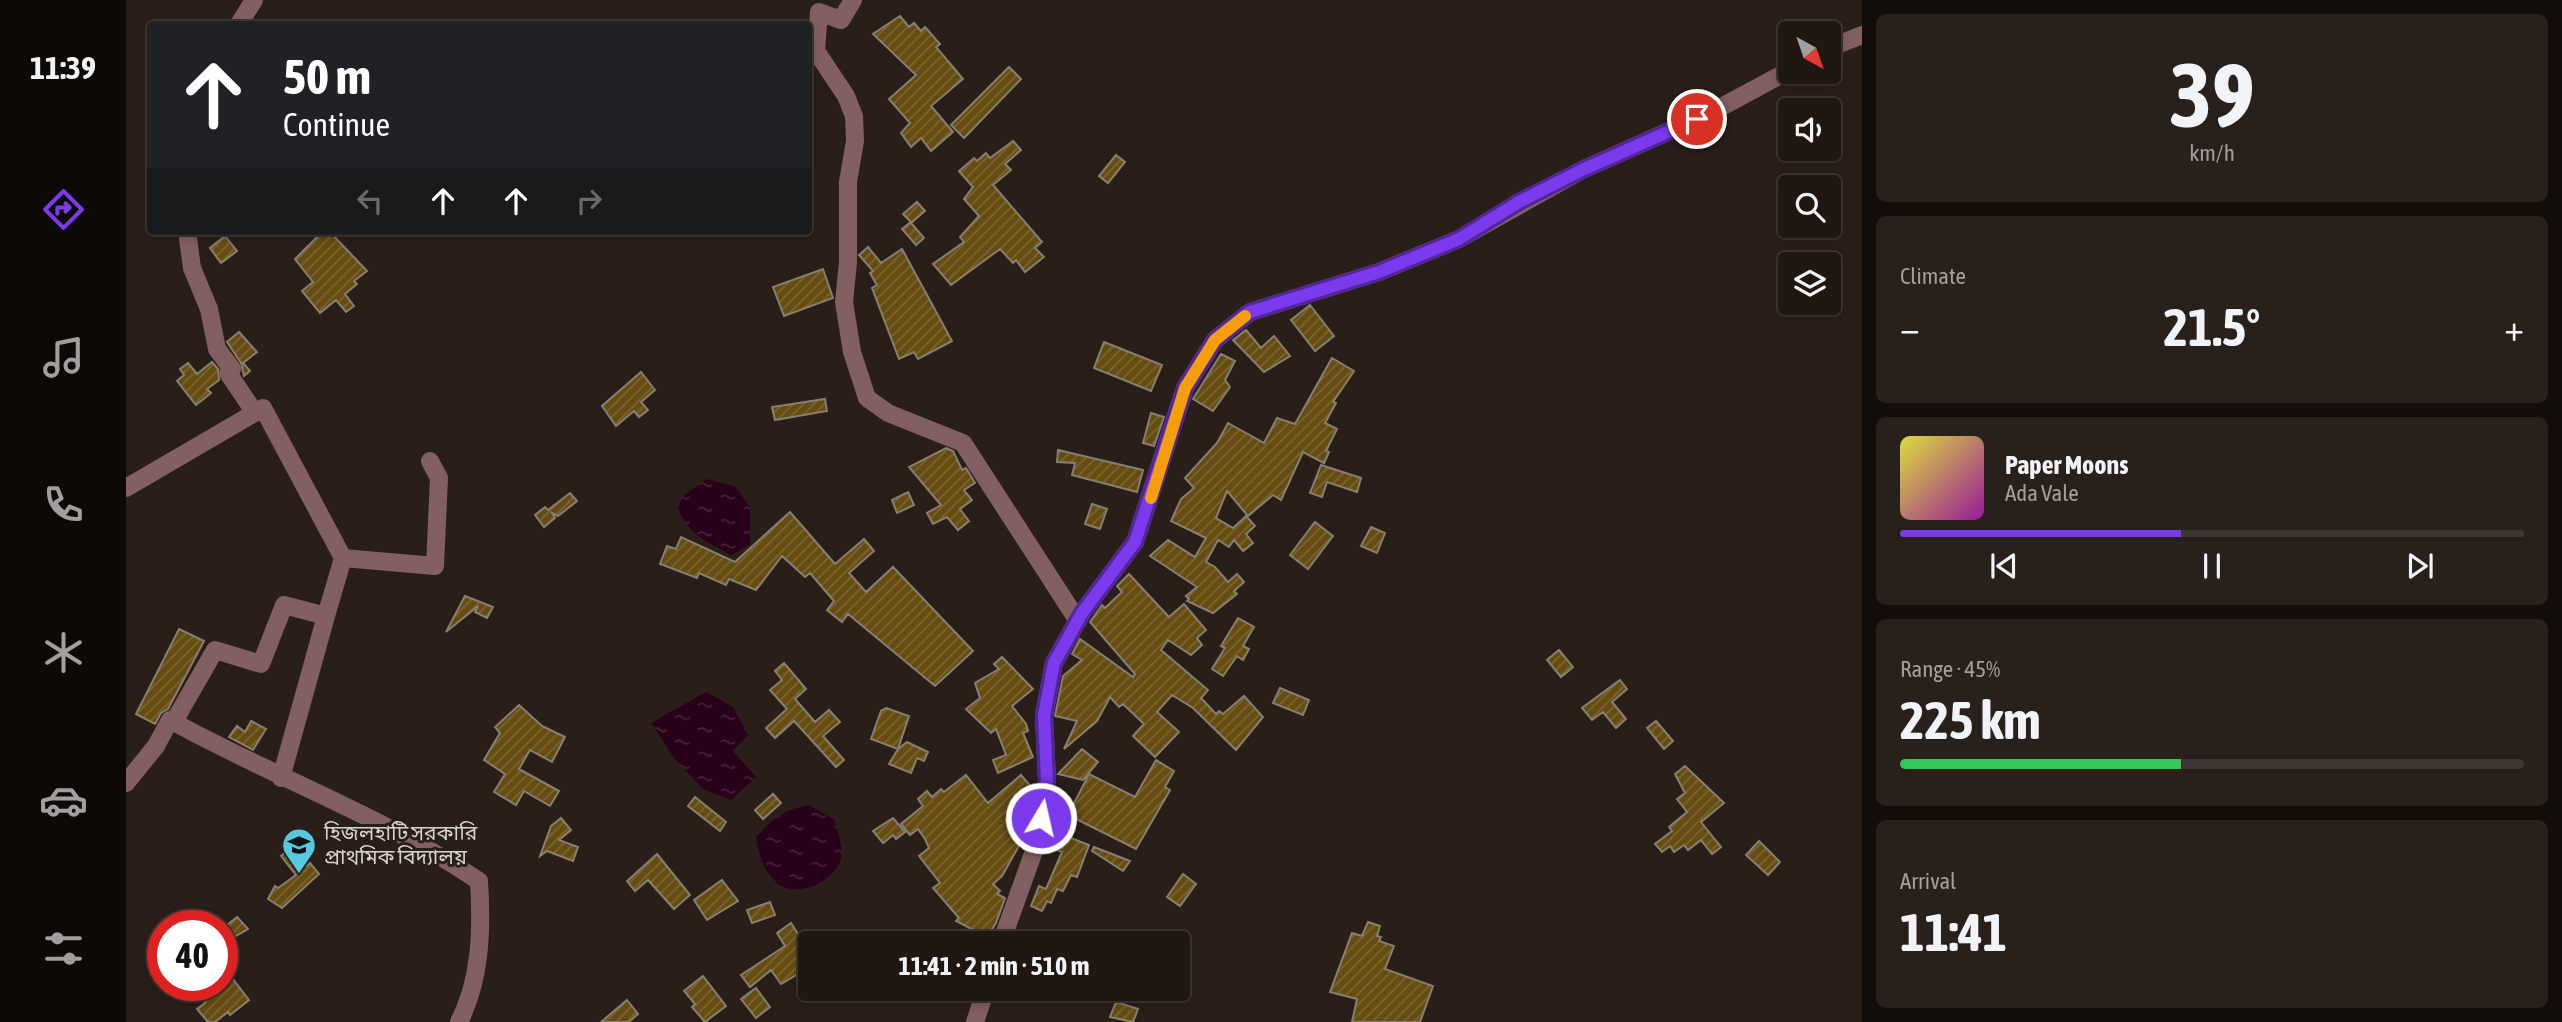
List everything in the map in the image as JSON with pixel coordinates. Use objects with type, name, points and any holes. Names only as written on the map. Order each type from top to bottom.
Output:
[{"type":"street","points":[[241,21],[254,0]]},
{"type":"street","points":[[853,0],[841,20],[820,12],[816,51],[846,96],[853,116],[855,141],[848,182],[848,262],[844,302],[852,352],[867,398],[888,413],[963,443],[1077,621]]},
{"type":"street","points":[[1841,43],[1862,35]]},
{"type":"street","points":[[1005,931],[1039,837],[1047,780],[1044,715],[1054,663],[1077,621],[1135,542],[1185,388],[1215,340],[1250,312],[1379,272],[1459,239],[1519,202],[1618,153],[1723,107],[1778,77]]},
{"type":"street","points":[[188,235],[192,268],[209,309],[217,349],[232,369],[228,373],[255,413]]},
{"type":"street","points":[[126,488],[263,408],[343,558],[281,778]]},
{"type":"street","points":[[343,558],[435,566],[439,478],[430,461]]},
{"type":"street","points":[[126,783],[156,746],[170,720],[176,718],[215,650],[261,664],[284,606],[326,615]]},
{"type":"street","points":[[170,720],[281,778],[434,850],[479,881],[482,927],[471,998],[458,1022]]},
{"type":"street","points":[[975,1022],[982,1001]]},
{"type":"water","points":[[706,479],[735,486],[750,507],[750,545],[731,555],[693,531],[678,508],[683,496]]},
{"type":"water","points":[[706,692],[733,707],[748,735],[733,751],[756,777],[731,800],[703,789],[674,758],[651,723]]},
{"type":"water","points":[[809,805],[834,819],[842,851],[840,862],[820,883],[801,889],[783,887],[764,866],[756,837],[780,816]]},
{"type":"building","points":[[900,16],[909,27],[914,23],[921,31],[925,27],[940,44],[936,47],[963,79],[931,106],[953,132],[931,151],[921,138],[911,147],[901,133],[910,123],[889,99],[916,75],[873,34]]},
{"type":"building","points":[[1009,67],[1021,79],[964,138],[951,125]]},
{"type":"building","points":[[1013,141],[1021,150],[1005,164],[1011,170],[993,185],[1042,242],[1035,248],[1044,257],[1025,272],[1016,260],[1013,263],[1000,249],[951,285],[933,264],[964,242],[960,237],[979,216],[964,199],[973,187],[959,171],[974,158],[977,161],[986,153],[990,158]]},
{"type":"building","points":[[1116,155],[1125,162],[1108,183],[1099,176]]},
{"type":"building","points":[[917,202],[925,211],[911,223],[924,238],[916,245],[902,229],[911,222],[903,214]]},
{"type":"building","points":[[319,235],[333,235],[367,271],[354,281],[357,284],[345,294],[354,306],[346,312],[336,300],[320,313],[302,291],[313,282],[295,259]]},
{"type":"building","points":[[225,236],[237,251],[221,263],[210,248]]},
{"type":"building","points":[[868,247],[881,263],[902,249],[952,341],[918,359],[914,352],[899,359],[872,288],[877,285],[870,273],[873,271],[859,255]]},
{"type":"building","points":[[823,269],[833,298],[784,316],[773,287]]},
{"type":"building","points":[[1310,305],[1334,336],[1315,351],[1291,320]]},
{"type":"building","points":[[1246,330],[1261,348],[1274,336],[1290,356],[1264,372],[1233,340]]},
{"type":"building","points":[[239,332],[257,352],[243,363],[250,371],[244,376],[241,363],[227,342]]},
{"type":"building","points":[[1104,342],[1162,365],[1151,391],[1094,368]]},
{"type":"building","points":[[1221,354],[1235,361],[1225,380],[1230,387],[1213,411],[1193,399]]},
{"type":"building","points":[[1332,358],[1354,371],[1333,402],[1336,403],[1325,423],[1337,429],[1326,451],[1329,452],[1324,463],[1303,452],[1281,500],[1273,495],[1248,516],[1227,491],[1216,518],[1233,528],[1246,516],[1255,526],[1246,534],[1253,543],[1243,551],[1234,540],[1229,547],[1218,540],[1206,562],[1215,567],[1228,582],[1237,574],[1244,582],[1234,591],[1237,594],[1213,613],[1187,601],[1189,599],[1186,596],[1197,587],[1150,556],[1168,540],[1195,557],[1206,538],[1171,521],[1181,499],[1194,488],[1185,478],[1217,443],[1228,423],[1264,443],[1277,418],[1295,424]]},
{"type":"building","points":[[212,362],[218,369],[219,380],[207,389],[211,393],[196,405],[177,381],[184,375],[180,369],[188,363],[197,374]]},
{"type":"building","points":[[641,372],[655,390],[641,402],[648,410],[639,417],[634,411],[616,426],[602,406]]},
{"type":"building","points":[[825,399],[827,411],[775,420],[772,407]]},
{"type":"building","points":[[1151,413],[1164,417],[1154,446],[1143,443]]},
{"type":"building","points":[[946,448],[953,451],[962,470],[966,468],[975,483],[964,490],[972,500],[960,509],[969,521],[958,530],[947,517],[933,524],[927,513],[941,505],[909,467]]},
{"type":"building","points":[[1058,450],[1143,470],[1137,492],[1072,475],[1075,463],[1057,462]]},
{"type":"building","points":[[1321,465],[1361,478],[1357,492],[1327,482],[1322,497],[1310,493]]},
{"type":"building","points":[[908,492],[914,505],[897,513],[892,500]]},
{"type":"building","points":[[570,493],[577,501],[558,516],[552,513],[555,518],[544,527],[535,515],[545,507],[548,510]]},
{"type":"building","points":[[1092,504],[1107,509],[1100,529],[1085,524]]},
{"type":"building","points":[[790,512],[835,564],[864,539],[874,551],[849,573],[866,592],[893,567],[973,651],[935,686],[848,614],[842,622],[827,610],[834,601],[810,573],[805,577],[782,556],[756,590],[729,579],[726,585],[699,573],[697,578],[660,564],[667,546],[676,549],[681,537],[735,562]]},
{"type":"building","points":[[1315,522],[1333,536],[1308,569],[1290,555]]},
{"type":"building","points":[[1371,527],[1385,533],[1377,553],[1361,546]]},
{"type":"building","points":[[1129,574],[1169,617],[1184,604],[1206,630],[1197,638],[1202,645],[1191,655],[1168,640],[1161,650],[1208,690],[1201,698],[1216,714],[1219,711],[1223,714],[1244,696],[1263,717],[1236,750],[1193,708],[1172,695],[1157,712],[1179,732],[1155,757],[1133,736],[1144,724],[1123,704],[1119,707],[1110,697],[1097,721],[1064,749],[1077,721],[1055,716],[1063,676],[1082,660],[1072,654],[1080,639],[1133,677],[1135,674],[1090,622],[1102,605],[1105,608],[1122,592],[1117,586]]},
{"type":"building","points":[[465,596],[493,607],[487,618],[475,612],[478,606],[446,632]]},
{"type":"building","points":[[1238,618],[1254,627],[1243,646],[1249,649],[1243,660],[1237,656],[1223,676],[1212,669],[1225,648],[1221,646]]},
{"type":"building","points":[[179,629],[204,641],[168,709],[161,713],[155,724],[136,714]]},
{"type":"building","points":[[1559,650],[1573,667],[1561,677],[1547,660]]},
{"type":"building","points":[[1002,657],[1033,689],[1012,706],[1026,724],[1028,731],[1023,733],[1033,757],[998,773],[993,760],[1006,755],[996,729],[991,733],[966,709],[980,698],[975,683],[999,669],[994,664]]},
{"type":"building","points":[[784,663],[806,689],[795,699],[815,722],[829,710],[840,722],[823,736],[844,760],[836,767],[794,721],[775,738],[766,728],[787,709],[770,690],[782,680],[775,671]]},
{"type":"building","points":[[1620,680],[1627,689],[1612,702],[1626,719],[1616,728],[1603,712],[1592,720],[1582,708]]},
{"type":"building","points":[[1280,688],[1309,700],[1303,715],[1273,703]]},
{"type":"building","points":[[519,705],[542,726],[565,737],[552,762],[530,750],[519,769],[559,791],[550,806],[524,791],[516,805],[494,792],[505,774],[484,760],[500,733],[495,727]]},
{"type":"building","points":[[886,708],[909,716],[898,749],[871,739],[881,711]]},
{"type":"building","points":[[251,721],[266,729],[253,750],[229,737],[237,726],[245,732]]},
{"type":"building","points":[[1656,721],[1673,741],[1664,749],[1647,728]]},
{"type":"building","points":[[907,742],[928,752],[924,761],[917,758],[911,773],[889,764],[898,749]]},
{"type":"building","points":[[1082,749],[1098,762],[1083,780],[1058,774]]},
{"type":"building","points":[[1156,760],[1174,771],[1165,787],[1170,790],[1136,849],[1068,815],[1089,774],[1135,797]]},
{"type":"building","points":[[1685,766],[1724,803],[1701,822],[1721,847],[1712,854],[1701,840],[1688,850],[1684,845],[1674,852],[1670,846],[1662,852],[1655,844],[1672,831],[1669,827],[1687,812],[1677,799],[1685,793],[1675,774]]},
{"type":"building","points":[[966,775],[988,803],[1021,775],[1034,790],[1033,799],[1026,805],[1031,811],[1026,814],[1030,819],[1022,826],[1026,831],[1016,840],[1020,844],[1002,876],[993,884],[1000,891],[997,894],[1005,898],[991,931],[975,931],[956,921],[959,918],[933,888],[940,883],[919,856],[929,848],[925,839],[918,829],[910,835],[901,824],[923,806],[918,799],[927,791],[932,797],[941,789],[944,792]]},
{"type":"building","points":[[773,794],[781,803],[763,819],[755,810]]},
{"type":"building","points":[[695,797],[726,822],[720,831],[688,806]]},
{"type":"building","points":[[561,818],[571,830],[559,840],[578,847],[573,861],[547,851],[540,856],[551,826]]},
{"type":"building","points":[[893,818],[905,832],[896,839],[893,835],[883,843],[873,831]]},
{"type":"building","points":[[1053,831],[1089,845],[1077,877],[1071,875],[1063,891],[1057,889],[1051,903],[1047,901],[1042,911],[1031,906],[1039,886],[1046,889],[1062,852],[1048,846]]},
{"type":"building","points":[[1759,841],[1780,862],[1768,875],[1746,855]]},
{"type":"building","points":[[292,847],[307,866],[310,863],[319,874],[282,908],[268,899],[275,886],[278,888],[296,875],[281,856]]},
{"type":"building","points":[[1094,847],[1130,861],[1123,871],[1092,851]]},
{"type":"building","points":[[657,854],[690,895],[674,909],[648,880],[635,891],[627,881]]},
{"type":"building","points":[[1183,874],[1196,884],[1180,906],[1167,897]]},
{"type":"building","points":[[722,880],[738,901],[707,920],[694,900]]},
{"type":"building","points":[[770,902],[775,915],[752,923],[747,910]]},
{"type":"building","points":[[238,918],[248,929],[238,935]]},
{"type":"building","points":[[1368,922],[1380,926],[1377,936],[1381,937],[1379,941],[1394,946],[1385,969],[1433,986],[1420,1022],[1352,1022],[1357,999],[1330,992],[1352,933],[1362,936]]},
{"type":"building","points":[[791,923],[798,934],[798,974],[781,984],[771,970],[750,987],[741,975],[785,946],[777,933]]},
{"type":"building","points":[[703,976],[726,1006],[705,1022],[692,1007],[695,1004],[684,991]]},
{"type":"building","points":[[238,986],[249,1000],[230,1015],[228,1012],[215,1022],[208,1022],[197,1009],[205,1003],[203,1001],[238,1001]]},
{"type":"building","points":[[756,988],[770,1007],[756,1018],[741,999]]},
{"type":"building","points":[[627,1000],[638,1014],[629,1022],[601,1022]]},
{"type":"building","points":[[1116,1002],[1138,1009],[1133,1022],[1110,1017]]},
{"type":"slow traffic","points":[[1151,498],[1185,388],[1215,340],[1245,316]]},
{"type":"place","name":"হিজলহাটি সরকারি প্রাথমিক বিদ্যালয়","points":[[299,875]]},
{"type":"route","points":[[1041,818],[1047,780],[1044,715],[1054,663],[1082,613],[1135,542],[1147,512],[1185,388],[1215,340],[1250,312],[1379,272],[1459,239],[1519,202],[1582,170],[1697,119]]}]
